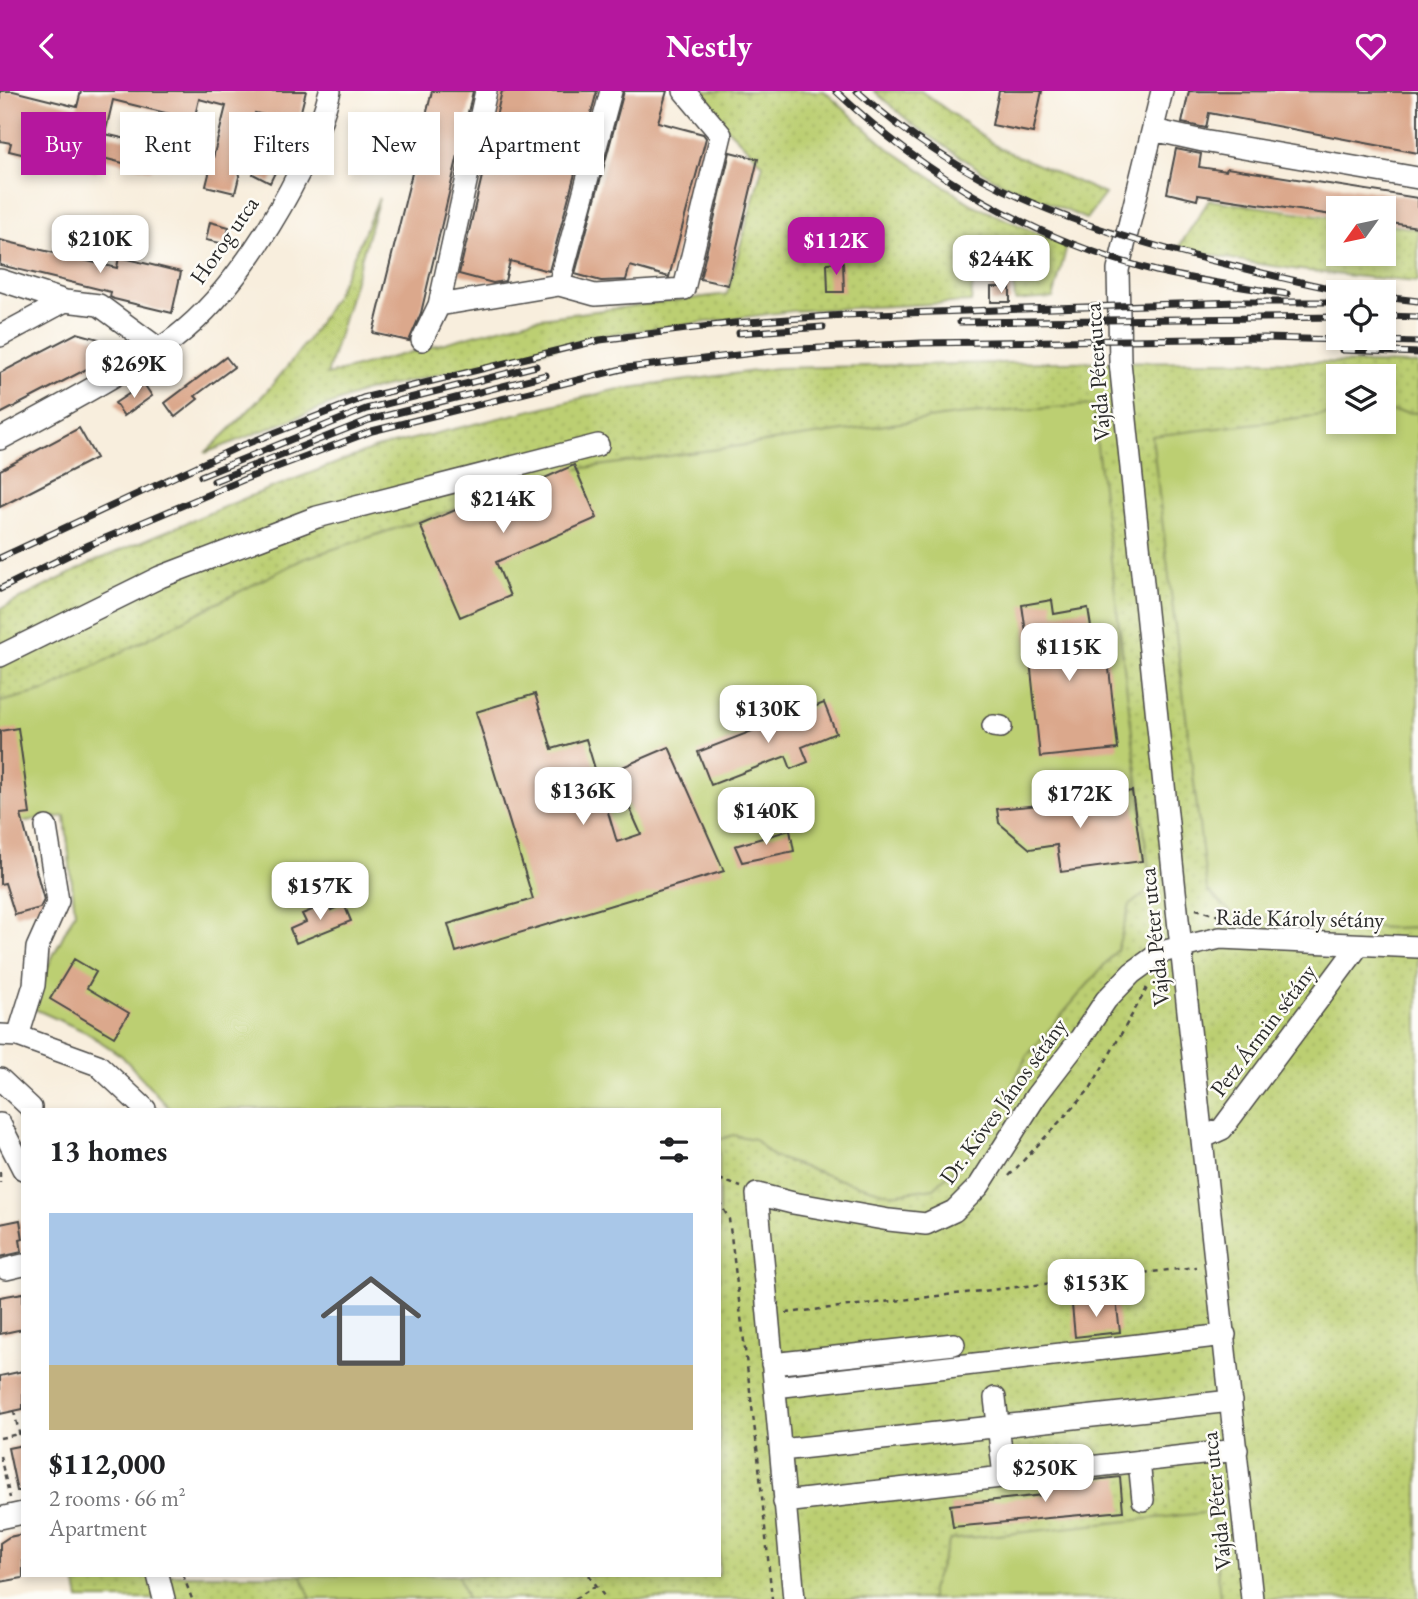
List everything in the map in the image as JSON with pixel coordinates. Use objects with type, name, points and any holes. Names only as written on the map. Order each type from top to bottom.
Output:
[{"type":"street","name":"Horog utca","points":[[0,439],[101,385],[159,349],[194,322],[220,296],[266,230],[299,171],[330,91]]},
{"type":"street","points":[[422,341],[439,305],[486,91]]},
{"type":"street","points":[[559,285],[611,91]]},
{"type":"street","points":[[439,305],[559,285],[595,296],[684,289],[721,135],[684,91]]},
{"type":"street","name":"Vajda Péter utca","points":[[1162,91],[1118,270],[1120,362],[1252,1599]]},
{"type":"street","points":[[1153,130],[1418,178]]},
{"type":"street","points":[[0,280],[65,301],[99,305],[159,349]]},
{"type":"street","points":[[0,336],[65,301]]},
{"type":"street","points":[[0,656],[160,577],[317,517],[598,445]]},
{"type":"street","points":[[46,827],[58,901],[37,948],[34,985],[9,1036],[98,1065],[144,1108]]},
{"type":"street","name":"Räde Károly sétány","points":[[1181,946],[1220,938],[1418,947]]},
{"type":"street","name":"Petz Ármin sétány","points":[[1202,1138],[1222,1129],[1359,945]]},
{"type":"street","name":"Dr. Köves János sétány","points":[[757,1194],[793,1203],[926,1224],[954,1211],[979,1186],[1036,1096],[1080,1039],[1105,1000],[1117,986],[1151,958],[1167,949],[1181,946]]},
{"type":"street","points":[[0,1079],[31,1108]]},
{"type":"street","points":[[0,1124],[21,1165]]},
{"type":"street","points":[[757,1194],[794,1599]]},
{"type":"street","points":[[775,1387],[1224,1335]]},
{"type":"street","points":[[772,1364],[954,1344]]},
{"type":"street","points":[[925,1347],[928,1369]]},
{"type":"street","points":[[995,1398],[1004,1476]]},
{"type":"street","points":[[781,1450],[1231,1401]]},
{"type":"street","points":[[784,1502],[1237,1450]]},
{"type":"street","points":[[1139,1461],[1143,1500]]},
{"type":"street","points":[[158,1577],[164,1599]]},
{"type":"path","points":[[754,708],[763,727]]},
{"type":"path","points":[[1006,1178],[1090,1089],[1146,990],[1151,958]]},
{"type":"path","points":[[0,1172],[0,1183]]},
{"type":"path","points":[[721,1180],[757,1194]]},
{"type":"path","points":[[721,1205],[729,1219],[758,1456],[772,1599]]},
{"type":"path","points":[[766,1315],[1217,1265]]},
{"type":"path","points":[[0,1438],[21,1433],[14,1411]]},
{"type":"path","points":[[0,1456],[12,1515]]},
{"type":"path","points":[[184,1577],[192,1599]]},
{"type":"path","points":[[590,1577],[606,1599]]},
{"type":"path","points":[[575,1599],[596,1585]]},
{"type":"green space","points":[[694,91],[824,91],[888,148],[973,205],[1067,246],[1053,298],[1015,301],[1014,284],[973,282],[971,302],[792,311],[612,334],[363,392],[205,453],[258,401],[319,323],[351,263],[379,198],[327,375],[533,319],[727,294],[763,164]]},
{"type":"green space","points":[[874,91],[921,91],[999,148],[1105,194],[1086,219],[995,180],[912,124]]},
{"type":"green space","points":[[1209,200],[1326,216],[1326,266],[1396,266],[1396,226],[1418,229],[1418,282],[1268,265],[1179,247]]},
{"type":"green space","points":[[1259,361],[1418,364],[1418,1599],[79,1599],[74,1577],[721,1577],[721,1108],[169,1108],[122,1056],[86,1032],[28,1006],[75,912],[65,816],[0,824],[0,609],[95,561],[248,497],[376,448],[614,390],[777,368],[1049,362]]},
{"type":"green space","points":[[1092,405],[1151,888],[1130,905],[1117,950],[1026,1057],[987,1138],[934,1188],[891,1194],[774,1157],[754,1139],[733,1135],[721,1139],[721,1108],[169,1108],[122,1056],[86,1032],[28,1006],[75,912],[65,816],[0,824],[0,702],[48,690],[303,559],[577,469],[956,415]]},
{"type":"green space","points":[[1396,412],[1418,413],[1418,927],[1389,928],[1234,915],[1207,890],[1152,436],[1326,415],[1326,434],[1396,434]]},
{"type":"green space","points":[[1212,1512],[1220,1599],[931,1599],[931,1590],[950,1540]]},
{"type":"green space","points":[[302,1577],[459,1577],[467,1599],[311,1599]]},
{"type":"building","points":[[0,91],[13,91],[77,107],[81,91],[306,91],[301,112],[229,112],[229,175],[240,175],[235,193],[206,186],[209,175],[215,175],[215,150],[226,106],[199,99],[196,112],[162,112],[113,100],[106,130],[106,112],[21,112],[21,154],[9,151],[11,143],[0,141]]},
{"type":"building","points":[[432,91],[473,91],[468,112],[454,112],[454,172],[421,313],[409,341],[373,333],[412,175],[440,175],[440,112],[427,112]]},
{"type":"building","points":[[502,91],[597,91],[591,112],[497,112]]},
{"type":"building","points":[[624,91],[667,91],[658,122],[703,134],[706,138],[669,277],[630,266],[626,280],[601,281],[575,274],[602,175],[604,175],[604,166]]},
{"type":"building","points":[[999,91],[1042,91],[1033,133],[992,125]]},
{"type":"building","points":[[1189,91],[1418,92],[1418,153],[1209,113],[1206,128],[1182,123]]},
{"type":"building","points":[[106,134],[120,137],[120,162],[106,159]]},
{"type":"building","points":[[1176,149],[1201,154],[1199,167],[1226,171],[1227,168],[1418,198],[1418,227],[1396,224],[1396,196],[1326,196],[1326,214],[1198,195],[1197,200],[1167,193]]},
{"type":"building","points":[[730,152],[758,159],[728,285],[700,279]]},
{"type":"building","points":[[255,175],[274,175],[270,183]]},
{"type":"building","points":[[482,175],[575,175],[549,271],[510,261],[505,281],[493,283],[459,274]]},
{"type":"building","points":[[210,222],[229,227],[225,244],[206,240]]},
{"type":"building","points":[[0,240],[117,268],[119,257],[181,272],[172,313],[114,299],[110,297],[111,292],[0,265]]},
{"type":"building","points":[[843,262],[844,292],[828,292],[827,263]]},
{"type":"building","points":[[991,287],[1010,287],[1010,302],[991,302]]},
{"type":"building","points":[[77,333],[99,339],[108,358],[0,414],[0,373]]},
{"type":"building","points":[[226,357],[234,367],[195,396],[198,399],[175,417],[165,403]]},
{"type":"building","points":[[144,384],[152,396],[124,416],[115,403]]},
{"type":"building","points":[[79,428],[96,458],[0,507],[0,470]]},
{"type":"building","points":[[574,465],[597,518],[496,562],[510,596],[460,617],[420,525],[472,503],[474,509]]},
{"type":"building","points":[[1052,600],[1054,614],[1088,608],[1095,652],[1107,651],[1118,749],[1040,757],[1022,605]]},
{"type":"building","points":[[535,694],[552,749],[586,739],[617,842],[641,834],[613,771],[669,747],[724,871],[456,952],[448,924],[533,899],[476,712]]},
{"type":"building","points":[[824,703],[836,733],[802,747],[808,762],[791,769],[786,756],[711,785],[698,752]]},
{"type":"building","points":[[18,728],[30,814],[21,815],[44,900],[40,908],[15,915],[5,883],[0,884],[0,731]]},
{"type":"building","points":[[1132,791],[1142,861],[1061,872],[1057,845],[1030,849],[999,823],[997,809],[1051,804]]},
{"type":"building","points":[[790,830],[794,851],[742,862],[735,846]]},
{"type":"building","points":[[329,903],[331,910],[344,904],[351,921],[296,943],[290,929],[306,922],[302,914]]},
{"type":"building","points":[[74,959],[96,972],[87,988],[129,1013],[114,1037],[50,999]]},
{"type":"building","points":[[20,1220],[21,1252],[0,1257],[0,1224]]},
{"type":"building","points":[[21,1293],[21,1329],[0,1334],[0,1297]]},
{"type":"building","points":[[1116,1300],[1120,1332],[1075,1337],[1072,1305]]},
{"type":"building","points":[[21,1371],[21,1409],[0,1414],[0,1376]]},
{"type":"building","points":[[21,1445],[21,1491],[17,1491],[8,1448]]},
{"type":"building","points":[[1120,1477],[1123,1511],[953,1527],[950,1505],[1043,1495],[1042,1486]]},
{"type":"building","points":[[21,1534],[23,1578],[0,1582],[0,1543],[9,1537]]},
{"type":"railway","points":[[836,91],[907,151],[945,178],[1025,223],[1111,258],[1156,271],[1287,294]]},
{"type":"railway","points":[[857,91],[898,125],[941,155],[1030,202],[1125,237],[1326,287]]},
{"type":"railway","points":[[1396,298],[1418,301]]},
{"type":"railway","points":[[0,558],[236,448],[363,398],[600,340],[734,323],[844,315],[1238,302],[1326,302]]},
{"type":"railway","points":[[1396,316],[1418,317]]},
{"type":"railway","points":[[960,322],[1326,317]]},
{"type":"railway","points":[[739,333],[823,327]]},
{"type":"railway","points":[[0,589],[89,545],[245,479],[372,431],[626,368],[780,350],[922,343],[1265,338],[1418,342]]},
{"type":"railway","points":[[1342,350],[1418,353]]},
{"type":"railway","points":[[201,476],[366,409],[536,366]]},
{"type":"railway","points":[[214,481],[369,420],[546,375]]}]
